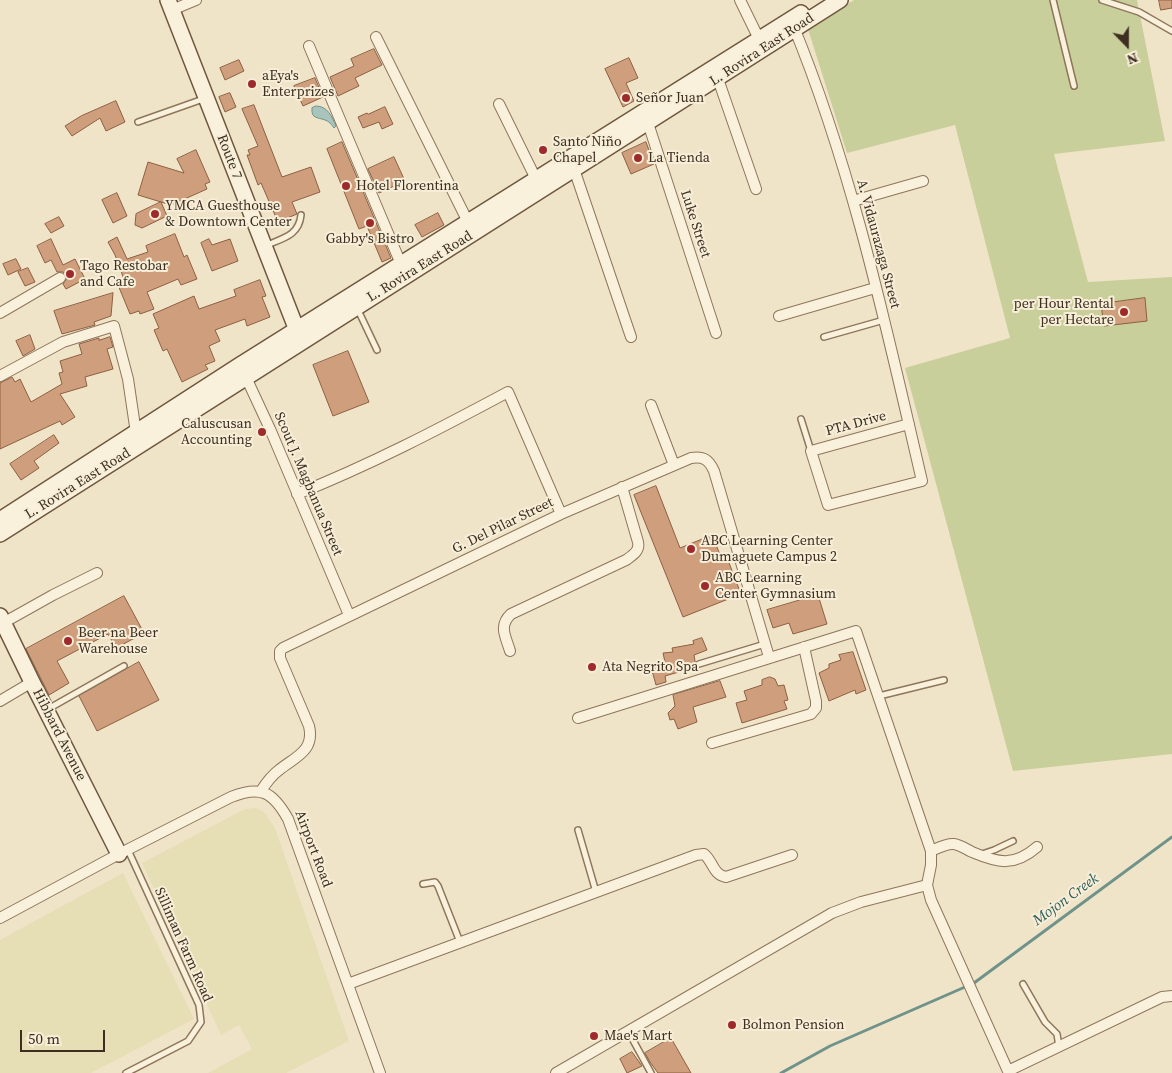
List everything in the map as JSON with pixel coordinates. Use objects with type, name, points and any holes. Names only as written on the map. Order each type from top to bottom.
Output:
[{"type":"main road","name":"L. Rovira East Road","points":[[0,520],[104,460],[299,336],[401,264],[441,246],[468,222],[536,179],[574,169],[648,123],[675,98],[718,79],[793,24],[821,0]]},
{"type":"main road","name":"L. Rovira East Road","points":[[299,336],[356,307],[441,246],[675,98],[759,39],[840,0]]},
{"type":"main road","name":"Route 7","points":[[170,5],[299,336]]},
{"type":"main road","name":"L. Rovira East Road","points":[[0,534],[104,460],[136,433],[243,371]]},
{"type":"main road","name":"Hibbard Avenue","points":[[2,619],[46,710],[123,852]]},
{"type":"street","points":[[170,5],[196,0]]},
{"type":"street","points":[[740,0],[759,39]]},
{"type":"street","name":"A. Vidaurazaga Street","points":[[793,24],[826,116],[853,201],[884,320],[922,480],[828,505],[811,451]]},
{"type":"street","points":[[376,37],[468,222]]},
{"type":"street","points":[[309,46],[401,264]]},
{"type":"street","points":[[718,79],[756,189]]},
{"type":"street","points":[[498,104],[536,179]]},
{"type":"street","name":"Luke Street","points":[[648,123],[716,333]]},
{"type":"street","points":[[574,169],[631,337]]},
{"type":"street","points":[[853,201],[923,180]]},
{"type":"street","points":[[0,313],[60,278]]},
{"type":"street","points":[[779,316],[875,288]]},
{"type":"street","points":[[0,376],[63,342],[114,326],[128,379],[136,433]]},
{"type":"street","name":"Scout J. Magbanua Street","points":[[243,371],[349,615]]},
{"type":"street","points":[[298,494],[345,475],[402,448],[508,392],[561,514]]},
{"type":"street","points":[[651,405],[674,465]]},
{"type":"street","name":"PTA Drive","points":[[811,451],[909,424]]},
{"type":"street","name":"G. Del Pilar Street","points":[[261,791],[277,771],[302,753],[309,744],[311,735],[309,726],[280,658],[280,651],[349,615],[561,514],[674,465],[699,457],[706,459],[711,464],[769,657]]},
{"type":"street","points":[[510,651],[503,626],[511,614],[626,560],[638,550],[638,542],[622,487]]},
{"type":"street","points":[[2,619],[97,573]]},
{"type":"street","points":[[578,718],[856,631],[931,851],[931,865],[927,885],[931,900],[1009,1072],[1162,996],[1172,996]]},
{"type":"street","points":[[712,743],[811,714],[816,708],[816,700],[804,647]]},
{"type":"street","points":[[0,701],[32,682]]},
{"type":"street","points":[[0,918],[231,797],[250,791],[261,791]]},
{"type":"street","name":"Airport Road","points":[[261,791],[276,800],[288,819],[380,1073]]},
{"type":"street","points":[[931,851],[954,844],[978,854],[1009,862],[1026,857],[1037,848]]},
{"type":"street","points":[[348,984],[696,855],[704,854],[708,857],[716,872],[726,878],[792,855]]},
{"type":"street","points":[[562,1071],[832,913],[861,902],[927,885]]},
{"type":"lane","points":[[1053,0],[1074,86]]},
{"type":"lane","points":[[1102,0],[1140,12],[1172,31]]},
{"type":"lane","points":[[138,122],[206,98]]},
{"type":"lane","points":[[264,246],[295,231],[300,224],[301,215]]},
{"type":"lane","points":[[356,307],[377,350]]},
{"type":"lane","points":[[824,336],[884,320]]},
{"type":"lane","points":[[801,420],[811,451]]},
{"type":"lane","points":[[699,664],[766,644]]},
{"type":"lane","points":[[46,710],[124,666]]},
{"type":"lane","points":[[879,696],[944,680]]},
{"type":"lane","points":[[578,830],[596,892]]},
{"type":"lane","points":[[978,854],[994,850],[1013,841]]},
{"type":"lane","name":"Silliman Farm Road","points":[[123,852],[199,1005],[201,1022],[188,1041],[126,1073]]},
{"type":"lane","points":[[423,884],[435,882],[438,886],[460,942]]},
{"type":"lane","points":[[1023,984],[1045,1022],[1056,1034],[1059,1047]]},
{"type":"lane","points":[[628,1032],[651,1073]]},
{"type":"shaded area","points":[[256,808],[264,812],[275,828],[349,1041],[286,1073],[208,1073],[252,1049],[239,1025],[221,1035],[142,863],[245,809]]},
{"type":"shaded area","points":[[123,873],[194,1019],[91,1073],[0,1073],[0,940]]},
{"type":"green space","points":[[854,0],[1137,0],[1165,141],[1054,154],[1088,282],[1172,277],[1172,754],[1013,771],[905,368],[1010,338],[955,125],[847,153],[808,29]]},
{"type":"water","points":[[316,106],[324,108],[329,113],[336,126],[334,128],[328,121],[317,118],[312,114],[312,108]]},
{"type":"building","points":[[1159,0],[1172,0],[1172,8],[1161,10]]},
{"type":"building","points":[[374,49],[382,65],[355,78],[359,86],[338,96],[330,77],[354,66],[351,59]]},
{"type":"building","points":[[629,58],[638,78],[626,83],[634,101],[623,107],[605,69]]},
{"type":"building","points":[[239,60],[244,71],[225,80],[220,68]]},
{"type":"building","points":[[315,78],[323,97],[303,106],[294,86]]},
{"type":"building","points":[[230,93],[236,107],[225,112],[219,97]]},
{"type":"building","points":[[116,101],[125,122],[106,131],[100,118],[72,136],[65,126],[81,116]]},
{"type":"building","points":[[254,105],[282,177],[311,167],[320,192],[292,202],[297,214],[278,222],[261,183],[258,185],[247,155],[250,155],[248,150],[258,146],[242,109]]},
{"type":"building","points":[[385,107],[393,124],[382,129],[379,122],[363,128],[358,117]]},
{"type":"building","points":[[342,142],[391,258],[382,262],[367,226],[359,229],[327,149]]},
{"type":"building","name":"La Tienda","points":[[646,142],[654,164],[631,174],[622,153]]},
{"type":"building","points":[[196,150],[210,182],[205,184],[207,189],[171,205],[138,195],[148,162],[184,173],[177,159]]},
{"type":"building","points":[[394,157],[405,181],[379,193],[368,169]]},
{"type":"building","points":[[117,193],[127,216],[113,223],[102,200]]},
{"type":"building","name":"YMCA Guesthouse & Downtown Center","points":[[161,202],[167,216],[142,228],[135,225],[136,214]]},
{"type":"building","points":[[438,213],[444,225],[422,237],[415,225]]},
{"type":"building","points":[[59,217],[64,226],[51,233],[45,224]]},
{"type":"building","points":[[175,234],[184,257],[187,255],[197,279],[181,285],[178,279],[147,292],[154,309],[140,314],[139,311],[130,314],[118,285],[125,282],[108,242],[117,237],[127,259],[148,252],[146,246]]},
{"type":"building","points":[[51,239],[63,265],[75,259],[85,279],[66,289],[63,284],[67,278],[66,274],[57,272],[51,260],[45,263],[37,246]]},
{"type":"building","points":[[209,239],[212,245],[230,239],[238,261],[212,271],[201,243]]},
{"type":"building","points":[[16,259],[21,269],[8,275],[3,264]]},
{"type":"building","points":[[28,268],[35,282],[25,286],[18,272]]},
{"type":"building","points":[[260,280],[266,296],[262,297],[270,317],[247,326],[245,319],[215,330],[220,341],[209,346],[215,361],[205,365],[208,369],[182,382],[167,349],[163,351],[154,330],[159,328],[153,314],[194,296],[199,309],[236,296],[234,290]]},
{"type":"building","points":[[113,293],[111,316],[94,322],[95,325],[62,334],[54,311]]},
{"type":"building","name":"per Hour Rental per Hectare","points":[[1145,298],[1147,321],[1104,326],[1101,304]]},
{"type":"building","points":[[30,335],[35,349],[23,356],[16,341]]},
{"type":"building","points":[[110,337],[113,347],[107,349],[113,369],[85,377],[87,386],[60,394],[75,417],[62,425],[60,421],[0,449],[0,383],[12,377],[15,382],[20,379],[31,402],[62,384],[59,373],[63,372],[60,361],[82,354],[79,344]]},
{"type":"building","points":[[348,351],[369,402],[333,416],[313,365]]},
{"type":"building","points":[[54,435],[59,443],[34,461],[39,468],[21,480],[10,464]]},
{"type":"building","points":[[656,486],[680,548],[712,535],[721,557],[726,555],[741,594],[683,617],[634,495]]},
{"type":"building","points":[[818,595],[827,624],[793,634],[789,623],[773,628],[767,610]]},
{"type":"building","name":"Beer na Beer Warehouse","points":[[124,596],[144,633],[116,648],[108,634],[57,661],[69,683],[49,695],[26,649]]},
{"type":"building","points":[[702,638],[707,650],[694,655],[696,667],[665,676],[666,682],[656,685],[651,667],[665,662],[663,653],[673,652],[672,648],[694,644],[693,641]]},
{"type":"building","points":[[853,652],[866,690],[856,694],[855,690],[829,701],[819,673],[829,668],[829,664],[841,660],[839,655]]},
{"type":"building","points":[[139,662],[159,700],[97,731],[79,696]]},
{"type":"building","points":[[770,677],[775,679],[778,686],[784,685],[788,700],[784,701],[787,709],[742,723],[736,703],[747,700],[744,691],[762,685],[762,680]]},
{"type":"building","points":[[720,681],[726,697],[693,707],[697,722],[678,729],[674,719],[670,720],[668,713],[675,706],[673,695]]},
{"type":"building","points":[[671,1038],[691,1073],[658,1073],[650,1062],[645,1053]]},
{"type":"building","points":[[632,1052],[642,1066],[627,1073],[620,1059]]},
{"type":"waterway","name":"Mojon Creek","points":[[974,983],[1172,837]]},
{"type":"waterway","name":"Mojon Creek","points":[[781,1073],[830,1046],[965,987]]},
{"type":"place","name":"aEya's Enterprizes","points":[[252,84]]},
{"type":"place","name":"Señor Juan","points":[[626,98]]},
{"type":"place","name":"Santo Niño Chapel","points":[[543,150]]},
{"type":"place","name":"La Tienda","points":[[638,158]]},
{"type":"place","name":"Hotel Florentina","points":[[346,186]]},
{"type":"place","name":"YMCA Guesthouse & Downtown Center","points":[[155,214]]},
{"type":"place","name":"Gabby's Bistro","points":[[370,223]]},
{"type":"place","name":"Tago Restobar and Cafe","points":[[70,274]]},
{"type":"place","name":"per Hour Rental per Hectare","points":[[1124,312]]},
{"type":"place","name":"Caluscusan Accounting","points":[[262,432]]},
{"type":"place","name":"ABC Learning Center Dumaguete Campus 2","points":[[691,549]]},
{"type":"place","name":"ABC Learning Center Gymnasium","points":[[705,586]]},
{"type":"place","name":"Beer na Beer Warehouse","points":[[68,641]]},
{"type":"place","name":"Ata Negrito Spa","points":[[592,667]]},
{"type":"place","name":"Bolmon Pension","points":[[732,1025]]},
{"type":"place","name":"Mae's Mart","points":[[594,1036]]}]
